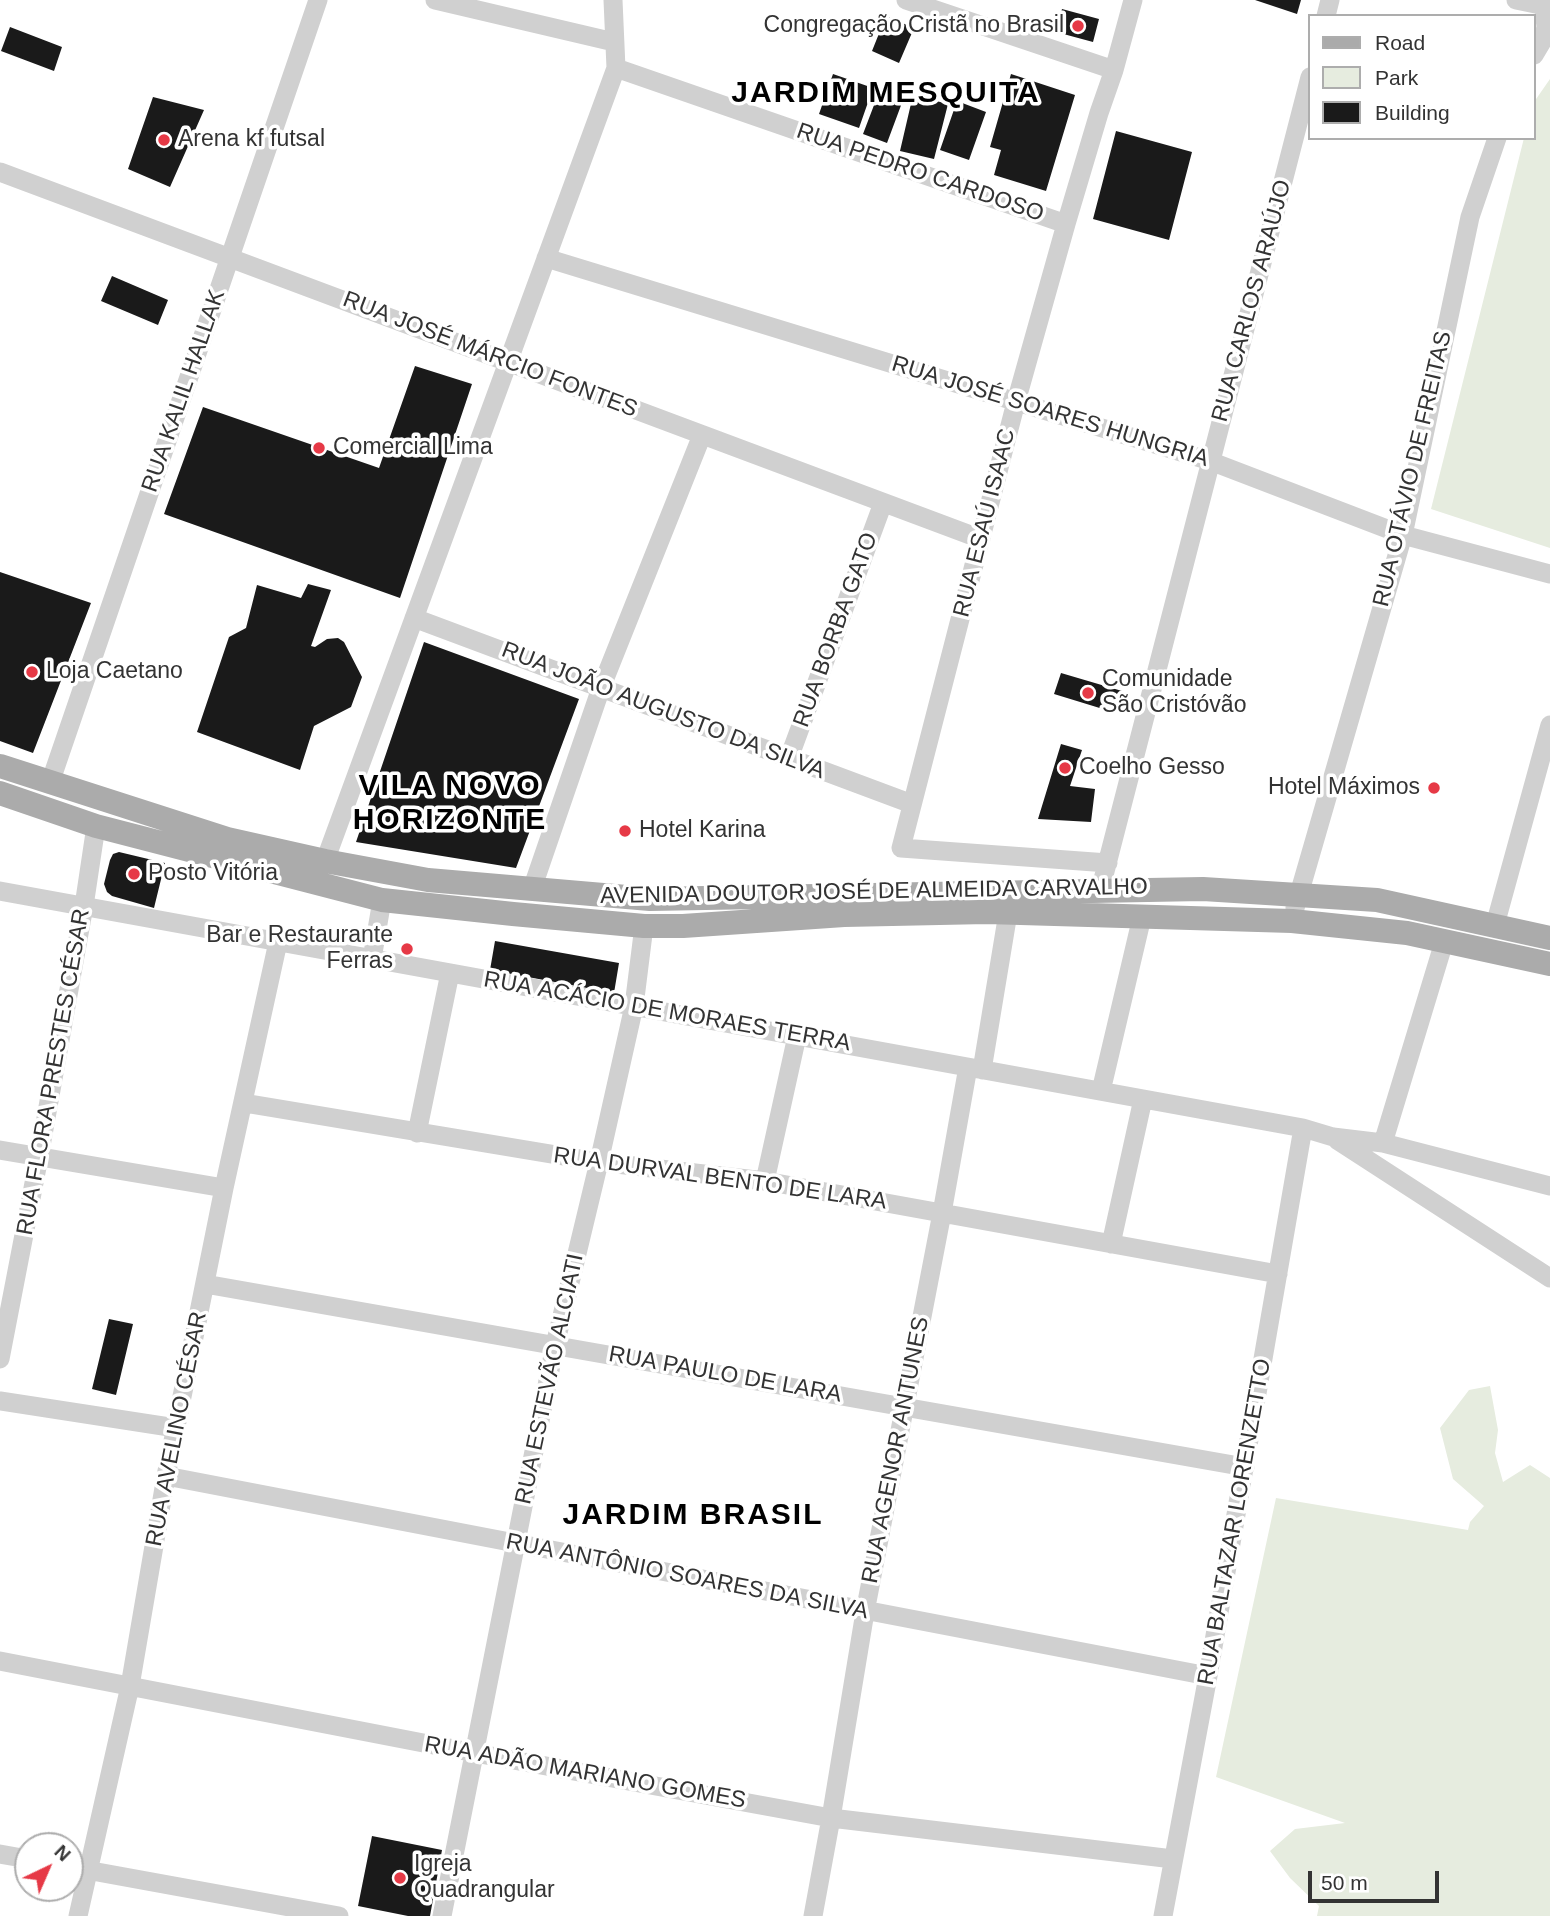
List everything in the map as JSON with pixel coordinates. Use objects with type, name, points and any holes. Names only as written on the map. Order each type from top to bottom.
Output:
[{"type":"main road","name":"AVENIDA DOUTOR JOSÉ DE ALMEIDA CARVALHO","points":[[0,766],[227,839],[428,880],[650,899],[1203,889],[1377,900],[1550,938]]},
{"type":"main road","name":"AVENIDA DOUTOR JOSÉ DE ALMEIDA CARVALHO","points":[[0,793],[96,826],[382,900],[644,926],[695,926],[845,915],[1009,913],[1292,921],[1407,933],[1550,964]]},
{"type":"street","name":"RUA KALIL HALLAK","points":[[50,783],[318,0]]},
{"type":"street","points":[[435,0],[614,42]]},
{"type":"street","points":[[325,861],[616,68],[613,0]]},
{"type":"street","points":[[906,0],[1114,70]]},
{"type":"street","name":"RUA ESAÚ ISAAC","points":[[1108,863],[901,848],[1016,401],[1133,0]]},
{"type":"street","points":[[1516,0],[1545,4],[1546,27],[1543,40],[1536,52]]},
{"type":"street","points":[[1536,65],[1550,53]]},
{"type":"street","name":"RUA PEDRO CARDOSO","points":[[616,68],[1066,224]]},
{"type":"street","name":"RUA CARLOS ARAÚJO","points":[[1101,891],[1308,85]]},
{"type":"street","name":"RUA OTÁVIO DE FREITAS","points":[[1292,921],[1403,535],[1470,217],[1496,140]]},
{"type":"street","name":"RUA JOSÉ MÁRCIO FONTES","points":[[0,172],[981,539]]},
{"type":"street","name":"RUA JOSÉ SOARES HUNGRIA","points":[[546,258],[1210,461],[1403,535],[1550,575]]},
{"type":"street","points":[[532,889],[601,688],[702,435]]},
{"type":"street","name":"RUA BORBA GATO","points":[[789,758],[883,502]]},
{"type":"street","name":"RUA JOÃO AUGUSTO DA SILVA","points":[[414,618],[912,804]]},
{"type":"street","points":[[1495,925],[1545,766],[1550,725]]},
{"type":"street","name":"RUA FLORA PRESTES CÉSAR","points":[[0,1359],[39,1157],[96,826]]},
{"type":"street","name":"RUA ACÁCIO DE MORAES TERRA","points":[[0,891],[1303,1128],[1333,1137],[1383,1143],[1550,1186]]},
{"type":"street","points":[[372,959],[382,900]]},
{"type":"street","name":"RUA AGENOR ANTUNES","points":[[813,1916],[865,1612],[942,1213],[1009,913]]},
{"type":"street","points":[[1101,1091],[1142,917]]},
{"type":"street","name":"RUA ESTEVÃO ALCIATI","points":[[442,1916],[555,1345],[634,1006],[644,926]]},
{"type":"street","name":"RUA AVELINO CÉSAR","points":[[84,1850],[130,1686],[166,1476],[224,1188],[278,942]]},
{"type":"street","points":[[1383,1143],[1444,942]]},
{"type":"street","points":[[417,1132],[450,973]]},
{"type":"street","points":[[765,1181],[797,1036]]},
{"type":"street","points":[[1111,1244],[1143,1099]]},
{"type":"street","name":"RUA DURVAL BENTO DE LARA","points":[[244,1102],[599,1162],[765,1181],[1278,1274]]},
{"type":"street","name":"RUA BALTAZAR LORENZETTO","points":[[1163,1916],[1208,1676],[1303,1128]]},
{"type":"street","name":"RUA ACÁCIO DE MORAES TERRA","points":[[1333,1137],[1550,1278]]},
{"type":"street","points":[[0,1150],[224,1188]]},
{"type":"street","name":"RUA PAULO DE LARA","points":[[205,1284],[1245,1467]]},
{"type":"street","points":[[0,1401],[176,1428]]},
{"type":"street","name":"RUA ANTÔNIO SOARES DA SILVA","points":[[166,1476],[1208,1676]]},
{"type":"street","name":"RUA ADÃO MARIANO GOMES","points":[[0,1661],[475,1753],[831,1818],[1173,1859]]},
{"type":"street","points":[[84,1869],[285,1911],[339,1916]]},
{"type":"green space","points":[[1550,79],[1550,548],[1431,509],[1523,140],[1536,140],[1536,99]]},
{"type":"green space","points":[[1490,1386],[1498,1430],[1495,1453],[1503,1482],[1530,1465],[1550,1478],[1550,1916],[1317,1916],[1319,1906],[1290,1878],[1270,1851],[1295,1829],[1345,1823],[1216,1777],[1276,1498],[1468,1530],[1470,1522],[1484,1506],[1453,1479],[1440,1428],[1469,1390]]},
{"type":"building","points":[[1255,0],[1301,0],[1297,14]]},
{"type":"building","name":"Congregação Cristã no Brasil","points":[[1062,9],[1099,19],[1093,42],[1056,32]]},
{"type":"building","points":[[886,16],[914,28],[899,63],[872,51]]},
{"type":"building","points":[[10,27],[62,47],[54,71],[1,51]]},
{"type":"building","points":[[833,74],[873,88],[859,128],[819,114]]},
{"type":"building","points":[[1011,74],[1075,95],[1046,191],[994,175],[1001,150],[990,147]]},
{"type":"building","points":[[879,92],[903,100],[887,143],[863,134]]},
{"type":"building","points":[[913,95],[948,104],[934,159],[900,151]]},
{"type":"building","name":"Arena kf futsal","points":[[153,97],[204,110],[170,187],[128,169]]},
{"type":"building","points":[[957,101],[986,112],[969,160],[940,150]]},
{"type":"building","points":[[1116,131],[1192,152],[1169,240],[1093,219]]},
{"type":"building","points":[[112,276],[168,300],[158,325],[101,301]]},
{"type":"building","points":[[415,366],[472,384],[400,598],[164,514],[203,407],[379,468]]},
{"type":"building","name":"Loja Caetano","points":[[0,572],[91,603],[33,753],[0,741]]},
{"type":"building","points":[[308,584],[331,590],[311,646],[315,647],[327,639],[338,638],[344,642],[362,677],[351,707],[314,726],[300,770],[197,732],[229,637],[246,628],[257,585],[301,598]]},
{"type":"building","points":[[424,642],[579,699],[516,868],[356,842]]},
{"type":"building","name":"Comunidade São Cristóvão","points":[[1061,673],[1122,691],[1116,713],[1054,694]]},
{"type":"building","name":"Coelho Gesso","points":[[1061,744],[1082,750],[1070,786],[1095,789],[1091,822],[1038,819]]},
{"type":"building","name":"Posto Vitória","points":[[119,852],[165,863],[154,908],[112,896],[107,892],[104,884],[110,860],[113,854]]},
{"type":"building","points":[[495,941],[619,963],[614,993],[490,970]]},
{"type":"building","points":[[109,1319],[133,1324],[116,1395],[92,1389]]},
{"type":"building","name":"Igreja Quadrangular","points":[[372,1836],[442,1850],[430,1916],[408,1916],[358,1906]]},
{"type":"place","name":"Congregação Cristã no Brasil","points":[[1078,26]]},
{"type":"place","name":"Arena kf futsal","points":[[164,140]]},
{"type":"place","name":"Comercial Lima","points":[[319,448]]},
{"type":"place","name":"Loja Caetano","points":[[32,672]]},
{"type":"place","name":"Comunidade São Cristóvão","points":[[1088,693]]},
{"type":"place","name":"Coelho Gesso","points":[[1065,768]]},
{"type":"place","name":"Hotel Máximos","points":[[1434,788]]},
{"type":"place","name":"Hotel Karina","points":[[625,831]]},
{"type":"place","name":"Posto Vitória","points":[[134,874]]},
{"type":"place","name":"Bar e Restaurante Ferras","points":[[407,949]]},
{"type":"place","name":"Igreja Quadrangular","points":[[400,1878]]},
{"type":"district","name":"JARDIM MESQUITA","points":[[886,94]]},
{"type":"district","name":"VILA NOVO HORIZONTE","points":[[450,804]]},
{"type":"district","name":"JARDIM BRASIL","points":[[693,1516]]}]
